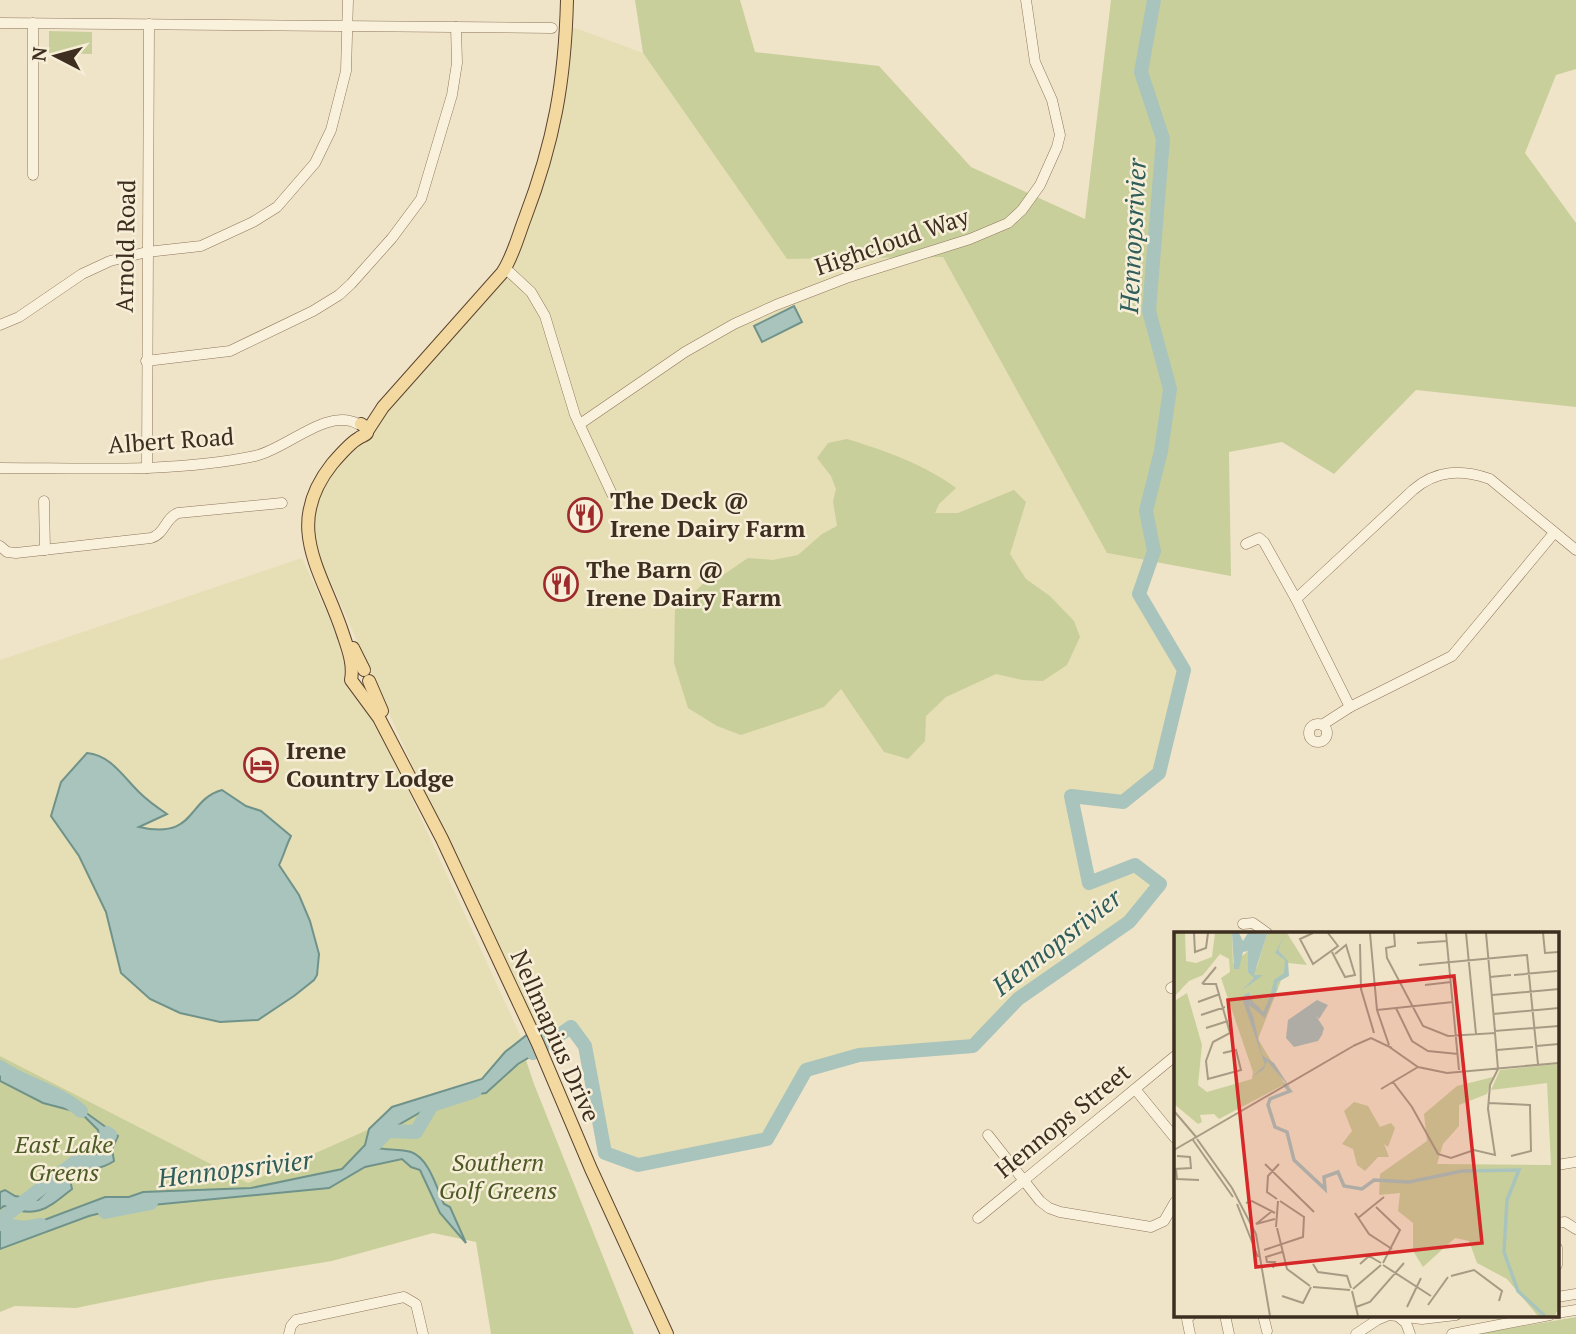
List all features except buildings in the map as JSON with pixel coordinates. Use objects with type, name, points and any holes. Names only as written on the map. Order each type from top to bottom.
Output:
[{"type":"main road","name":"Nellmapius Drive","points":[[567,0],[564,70],[558,110],[534,194],[505,268],[383,407],[359,430],[328,470],[318,486],[307,533],[310,552],[361,678],[395,737],[401,757],[530,1026],[591,1169],[667,1334]]},
{"type":"street","points":[[0,325],[19,317],[96,267],[124,256],[147,251],[195,248],[216,241],[269,214],[284,200],[315,163],[331,130],[346,71],[348,0]]},
{"type":"street","name":"Highcloud Way","points":[[580,424],[685,352],[734,324],[776,304],[846,278],[970,239],[1008,223],[1022,210],[1040,185],[1058,147],[1060,131],[1052,100],[1035,62],[1026,0]]},
{"type":"street","points":[[0,23],[552,28]]},
{"type":"street","points":[[33,23],[33,175]]},
{"type":"street","name":"Arnold Road","points":[[146,468],[149,24]]},
{"type":"street","points":[[146,361],[230,351],[313,311],[351,284],[392,238],[421,199],[452,95],[457,69],[456,27]]},
{"type":"street","points":[[505,268],[531,292],[545,316],[575,415],[612,494]]},
{"type":"street","name":"Albert Road","points":[[0,468],[146,468],[256,455],[283,445],[320,425],[338,420],[359,430]]},
{"type":"street","points":[[1296,599],[1424,480],[1439,474],[1473,475],[1490,479],[1576,550]]},
{"type":"street","points":[[44,501],[45,550]]},
{"type":"street","points":[[0,546],[11,553],[154,538],[162,532],[171,517],[178,513],[282,503]]},
{"type":"street","points":[[1322,725],[1350,707],[1452,656],[1554,533]]},
{"type":"street","points":[[1246,544],[1259,538],[1264,542],[1350,707]]},
{"type":"street","points":[[1243,924],[1254,923],[1265,932]]},
{"type":"street","name":"Hennops Street","points":[[978,1218],[1174,1057]]},
{"type":"street","points":[[1135,1089],[1174,1137]]},
{"type":"street","points":[[988,1135],[1040,1201],[1055,1210],[1152,1227],[1164,1221],[1174,1204]]},
{"type":"street","points":[[1558,1165],[1576,1162]]},
{"type":"street","points":[[1558,1222],[1576,1229]]},
{"type":"street","points":[[1558,1297],[1576,1294]]},
{"type":"street","points":[[289,1334],[296,1320],[404,1297],[415,1304],[423,1334]]},
{"type":"street","points":[[1558,1313],[1576,1310]]},
{"type":"street","points":[[1190,1316],[1187,1319],[1190,1334]]},
{"type":"street","points":[[1225,1316],[1228,1334]]},
{"type":"street","points":[[1264,1316],[1267,1331]]},
{"type":"street","points":[[1396,1316],[1405,1323],[1410,1334]]},
{"type":"street","points":[[1356,1334],[1383,1317],[1429,1319],[1448,1316]]},
{"type":"street","points":[[1452,1334],[1545,1316]]},
{"type":"street","points":[[1369,1334],[1376,1319]]},
{"type":"shaded area","points":[[570,26],[643,53],[787,259],[943,257],[1107,553],[1148,561],[1140,594],[1184,670],[1159,773],[1123,802],[1071,797],[1089,883],[1135,865],[1160,884],[1129,922],[1018,999],[973,1046],[859,1055],[806,1070],[767,1139],[638,1165],[605,1153],[585,1046],[570,1027],[538,1048],[309,533],[324,478],[506,270],[560,121]]},
{"type":"shaded area","points":[[302,558],[530,1057],[248,1183],[0,1056],[0,660]]},
{"type":"green space","points":[[635,0],[740,0],[755,52],[879,66],[971,167],[1085,219],[1111,0],[1576,0],[1576,69],[1556,75],[1525,153],[1576,223],[1576,407],[1416,390],[1334,474],[1282,442],[1229,452],[1231,576],[1107,553],[943,257],[787,259],[643,53]]},
{"type":"green space","points":[[49,31],[92,32],[92,54],[49,53]]},
{"type":"green space","points":[[847,439],[918,465],[956,488],[939,504],[935,513],[958,513],[1014,490],[1026,502],[1010,554],[1026,579],[1050,596],[1074,621],[1080,637],[1067,665],[1043,681],[1022,680],[996,674],[946,697],[926,716],[925,741],[908,759],[884,752],[841,689],[824,707],[741,735],[717,726],[688,708],[674,663],[675,610],[704,583],[723,575],[748,558],[773,560],[798,555],[822,534],[837,526],[833,501],[836,489],[831,476],[817,458],[828,443]]},
{"type":"green space","name":"Southern Golf Greens","points":[[0,1056],[248,1183],[482,1079],[525,1057],[634,1334],[491,1334],[476,1242],[433,1233],[332,1261],[208,1281],[76,1308],[15,1306],[0,1312]]},
{"type":"green space","points":[[1576,1317],[1576,1334],[1477,1334]]},
{"type":"water","points":[[794,306],[802,322],[762,342],[754,326]]},
{"type":"water","points":[[87,753],[110,763],[143,796],[167,814],[139,827],[158,830],[181,824],[210,795],[222,790],[246,806],[261,811],[291,836],[279,865],[299,895],[310,921],[319,954],[314,980],[258,1020],[220,1022],[180,1013],[150,999],[121,973],[106,912],[79,856],[51,816],[61,782]]},
{"type":"water","points":[[554,1024],[545,1048],[518,1064],[486,1093],[460,1096],[435,1104],[388,1131],[377,1148],[411,1152],[423,1161],[444,1204],[450,1207],[466,1243],[440,1213],[420,1170],[411,1167],[402,1159],[365,1167],[329,1188],[121,1208],[89,1216],[0,1249],[0,1225],[23,1228],[105,1197],[129,1197],[143,1192],[251,1188],[342,1169],[365,1145],[369,1129],[392,1107],[482,1079],[505,1052],[528,1034]]},
{"type":"water","points":[[0,1068],[66,1098],[118,1136],[112,1149],[114,1161],[86,1170],[70,1179],[72,1189],[41,1210],[25,1212],[4,1206],[0,1209],[0,1192],[5,1190],[15,1196],[38,1200],[48,1190],[59,1171],[77,1154],[82,1160],[86,1156],[102,1152],[98,1144],[84,1146],[89,1140],[99,1137],[98,1130],[81,1113],[43,1103],[0,1081]]},
{"type":"waterway","name":"Hennopsrivier","points":[[533,1053],[571,1027],[585,1046],[605,1153],[638,1165],[767,1139],[806,1070],[859,1055],[973,1046],[1018,999],[1129,922],[1160,884],[1135,865],[1089,883],[1071,796],[1123,802],[1159,773],[1184,670],[1139,594],[1154,551],[1146,511],[1161,451],[1170,389],[1149,311],[1163,139],[1141,72],[1154,0]]},
{"type":"waterway","name":"Hennopsrivier","points":[[0,1067],[62,1098],[81,1111]]},
{"type":"waterway","name":"Hennopsrivier","points":[[375,1144],[388,1131],[416,1132],[432,1105],[475,1091]]},
{"type":"waterway","name":"Hennopsrivier","points":[[0,1220],[110,1135],[107,1133]]},
{"type":"waterway","name":"Hennopsrivier","points":[[105,1212],[151,1203]]},
{"type":"waterway","name":"Hennopsrivier","points":[[0,1224],[23,1228],[41,1225]]},
{"type":"place","name":"The Deck @ Irene Dairy Farm","points":[[585,515]]},
{"type":"place","name":"The Barn @ Irene Dairy Farm","points":[[561,584]]},
{"type":"place","name":"Irene Country Lodge","points":[[261,765]]},
{"type":"park label","name":"East Lake Greens","points":[[64,1159]]}]
